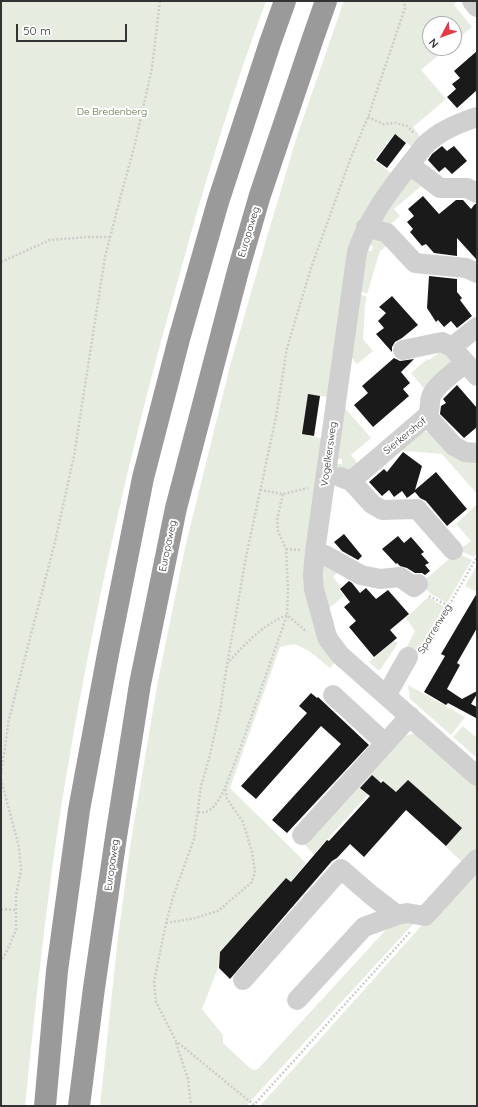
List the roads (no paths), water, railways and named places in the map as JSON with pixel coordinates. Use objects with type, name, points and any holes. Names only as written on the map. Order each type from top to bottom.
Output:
[{"type":"highway","points":[[45,1106],[57,971],[79,810],[143,478],[178,339],[218,202],[285,1]]},
{"type":"highway","name":"Europaweg","points":[[79,1106],[116,836],[138,699],[176,508],[238,270],[265,180],[326,1]]},
{"type":"street","points":[[472,1],[477,6]]},
{"type":"street","name":"Vogelkersweg","points":[[477,117],[445,129],[433,137],[424,146],[366,227],[357,252],[326,478],[314,552],[313,574],[314,590],[320,615],[328,639],[340,655],[477,776]]},
{"type":"street","points":[[410,165],[440,188],[467,188],[477,193]]},
{"type":"street","points":[[366,227],[387,233],[415,263],[466,268],[477,273]]},
{"type":"street","points":[[452,348],[477,327]]},
{"type":"street","points":[[403,350],[442,342],[452,348],[471,369],[433,391],[430,397],[429,413],[427,416]]},
{"type":"street","name":"Sierkershof","points":[[351,481],[427,416],[454,446],[465,452],[477,453]]},
{"type":"street","points":[[326,478],[351,481],[372,504],[382,510],[417,509],[453,550]]},
{"type":"street","points":[[314,552],[325,555],[361,575],[380,579],[400,577],[414,587],[418,584]]},
{"type":"street","points":[[386,696],[415,656]]},
{"type":"street","points":[[333,695],[386,743]]},
{"type":"street","points":[[302,835],[410,716]]},
{"type":"street","points":[[297,1000],[364,927],[407,913],[425,916],[477,859]]},
{"type":"street","points":[[243,980],[341,869],[397,915]]},
{"type":"park label","name":"De Bredenberg","points":[[112,112]]}]
